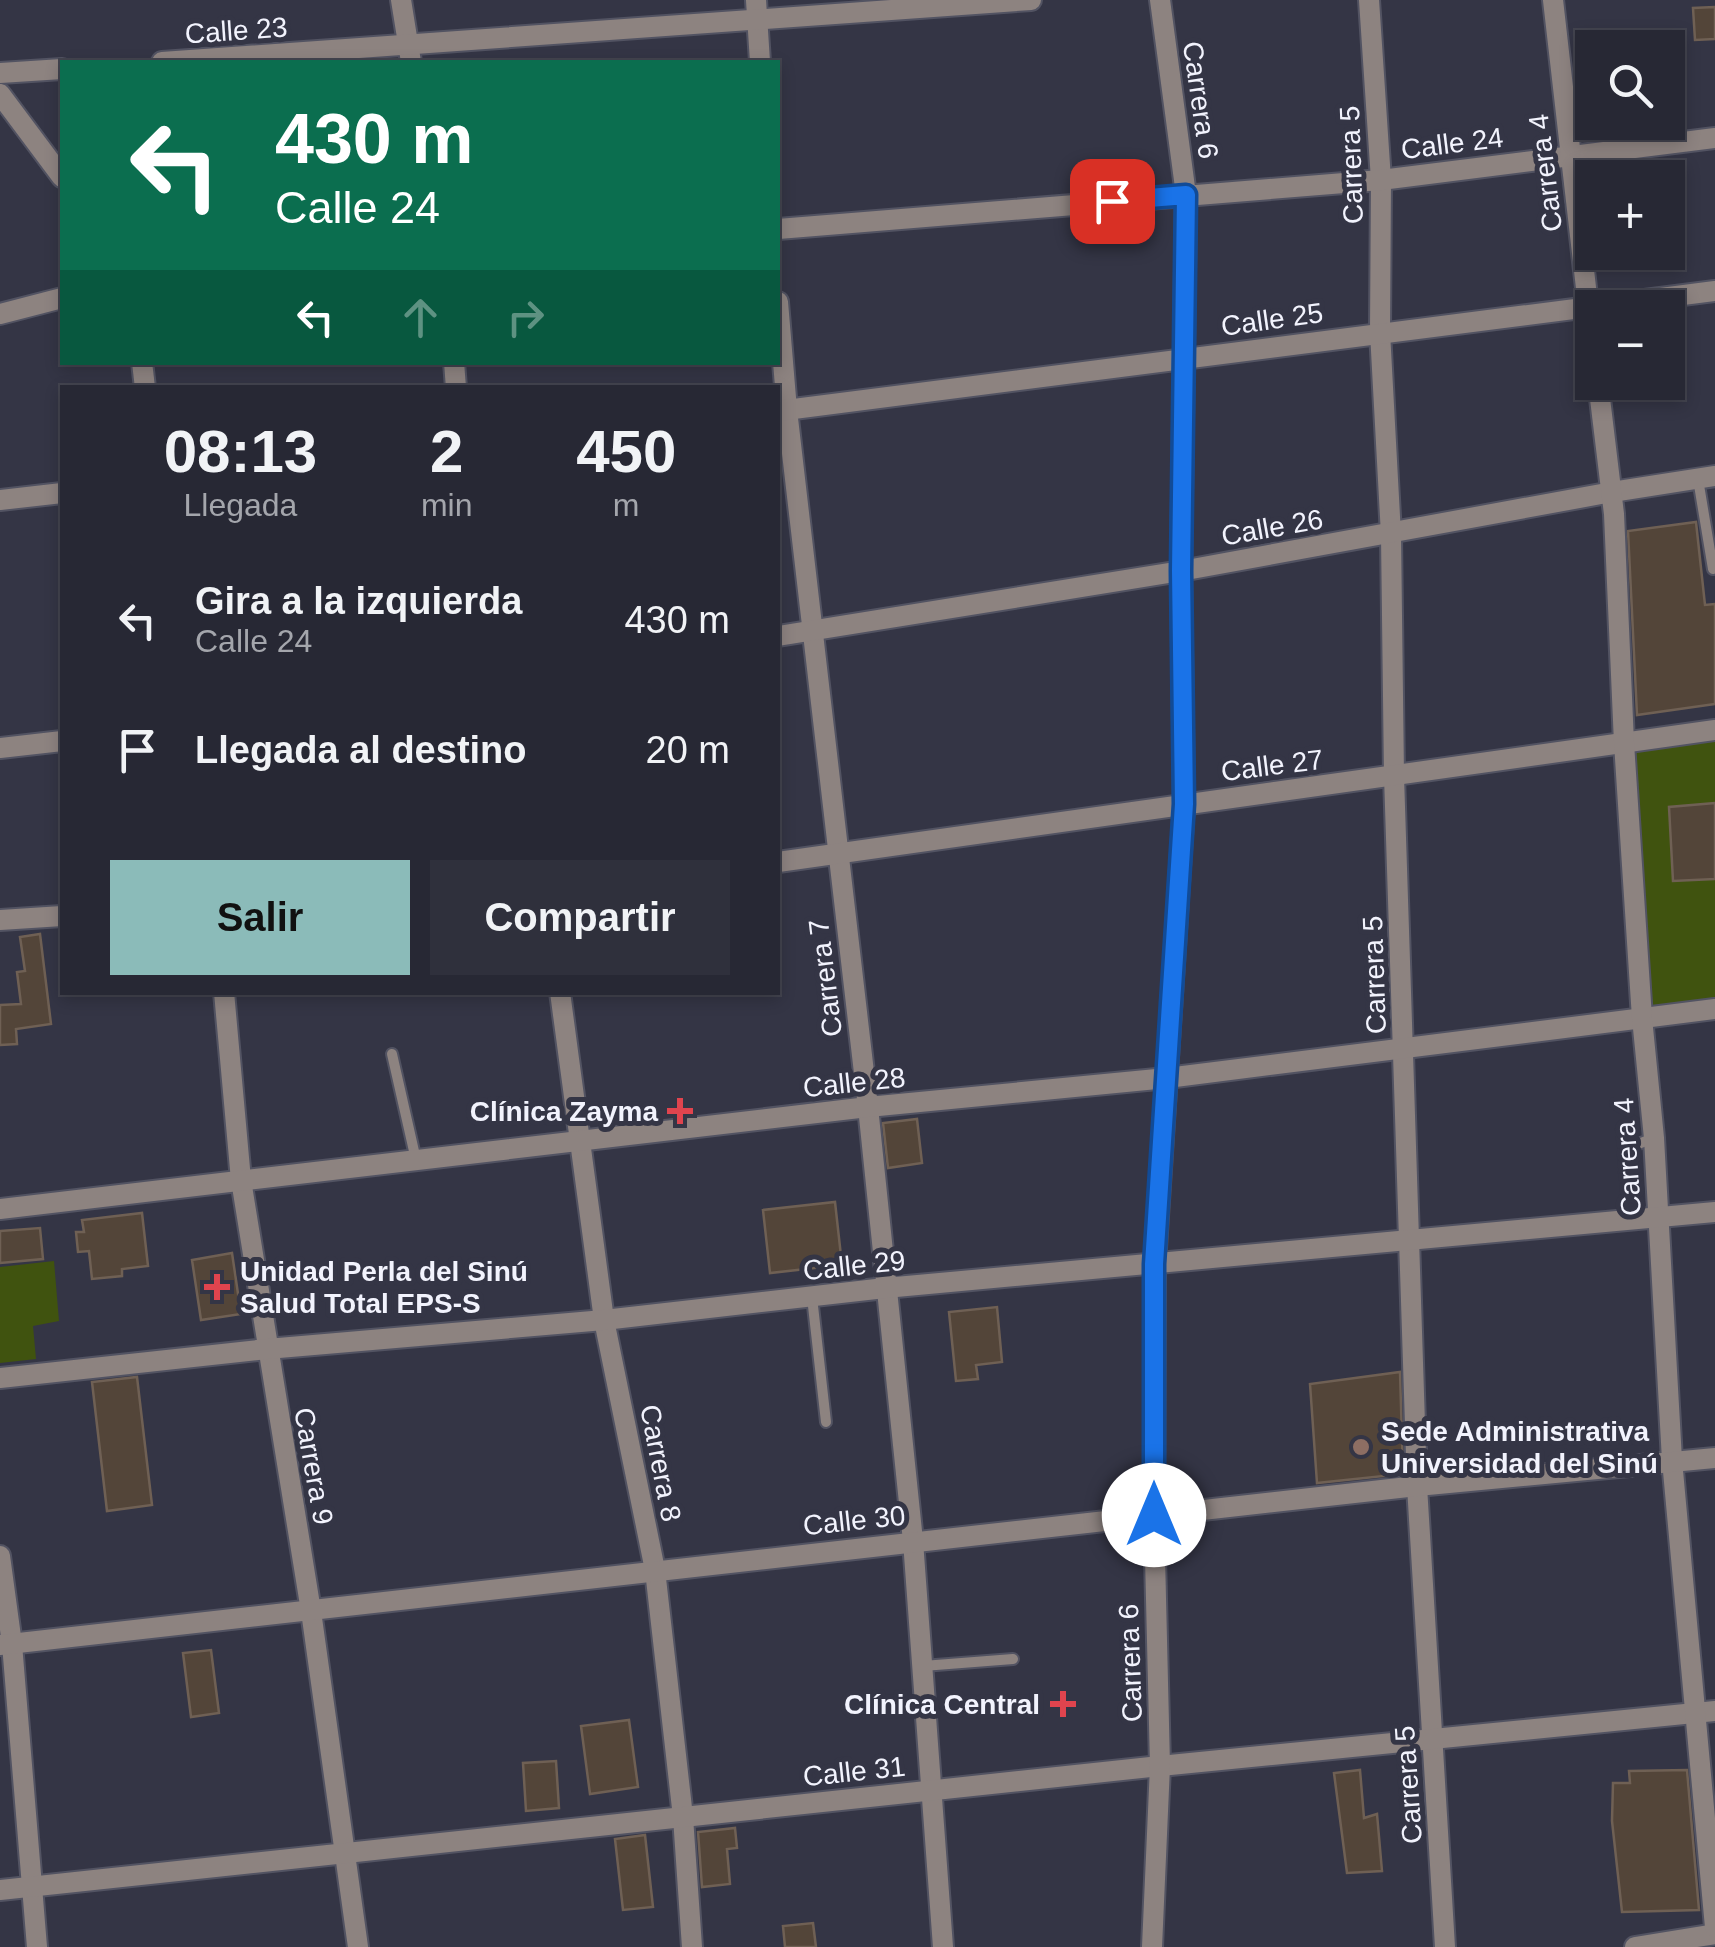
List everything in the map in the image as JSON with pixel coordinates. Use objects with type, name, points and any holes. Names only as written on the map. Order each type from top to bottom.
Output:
[{"type":"street","points":[[401,0],[410,54]]},
{"type":"street","name":"Calle 23","points":[[224,60],[410,54],[757,10],[1031,0]]},
{"type":"street","name":"Carrera 6","points":[[1152,1947],[1160,1766],[1154,1264],[1184,804],[1181,571],[1186,195],[1160,0]]},
{"type":"street","name":"Carrera 5","points":[[1370,0],[1381,180],[1380,332],[1391,535],[1394,776],[1417,1486],[1446,1947]]},
{"type":"street","name":"Carrera 4","points":[[1553,0],[1586,290]]},
{"type":"street","points":[[757,10],[760,60]]},
{"type":"street","points":[[0,74],[60,69]]},
{"type":"street","points":[[0,94],[60,173]]},
{"type":"street","name":"Calle 24","points":[[780,229],[1381,180],[1715,138]]},
{"type":"street","name":"Calle 25","points":[[1685,295],[1715,291]]},
{"type":"street","points":[[0,314],[60,299]]},
{"type":"street","name":"Calle 25","points":[[782,410],[1575,310]]},
{"type":"street","name":"Carrera 7","points":[[780,356],[782,410],[813,630],[913,1541],[943,1947]]},
{"type":"street","name":"Carrera 4","points":[[1600,400],[1612,492],[1624,743],[1654,1138],[1672,1460],[1715,1930]]},
{"type":"street","name":"Calle 26","points":[[780,636],[1181,571],[1706,477]]},
{"type":"street","points":[[0,500],[60,493]]},
{"type":"street","name":"Calle 27","points":[[780,862],[1715,730]]},
{"type":"street","points":[[0,748],[60,740]]},
{"type":"street","points":[[0,920],[60,916]]},
{"type":"street","name":"Carrera 9","points":[[224,995],[241,1180],[311,1610],[358,1947]]},
{"type":"street","name":"Carrera 8","points":[[560,995],[604,1320],[655,1570],[683,1818],[692,1947]]},
{"type":"street","name":"Calle 28","points":[[0,1210],[868,1107],[1167,1078],[1715,1008]]},
{"type":"street","name":"Calle 29","points":[[0,1378],[604,1320],[885,1288],[1715,1212]]},
{"type":"street","name":"Calle 30","points":[[6,1645],[913,1541],[1715,1458]]},
{"type":"street","points":[[0,1556],[37,1947]]},
{"type":"street","name":"Calle 31","points":[[0,1890],[1715,1711]]},
{"type":"street","points":[[1635,1947],[1715,1930]]},
{"type":"lane","points":[[1706,477],[1713,568]]},
{"type":"lane","points":[[392,1054],[416,1160]]},
{"type":"lane","points":[[1628,1181],[1628,1150],[1654,1138]]},
{"type":"lane","points":[[812,1297],[826,1422]]},
{"type":"lane","points":[[923,1666],[1013,1659]]},
{"type":"green space","points":[[1715,741],[1715,1003],[1651,1011],[1632,752]]},
{"type":"green space","points":[[54,1261],[59,1321],[33,1326],[36,1359],[0,1363],[0,1267]]},
{"type":"building","points":[[1715,7],[1715,39],[1695,40],[1693,8]]},
{"type":"building","points":[[1696,522],[1705,605],[1715,604],[1715,704],[1637,715],[1628,531]]},
{"type":"building","points":[[1715,803],[1715,879],[1673,881],[1669,807]]},
{"type":"building","points":[[40,934],[51,1024],[16,1029],[17,1044],[0,1045],[0,1005],[21,1004],[17,972],[25,971],[20,937]]},
{"type":"building","points":[[917,1119],[922,1163],[888,1168],[883,1123]]},
{"type":"building","points":[[835,1202],[842,1265],[770,1273],[763,1210]]},
{"type":"building","points":[[142,1213],[148,1266],[122,1269],[122,1276],[92,1279],[89,1251],[78,1252],[76,1232],[84,1232],[82,1220]]},
{"type":"building","points":[[40,1228],[43,1259],[0,1263],[0,1231]]},
{"type":"building","points":[[232,1253],[241,1314],[201,1320],[192,1260]]},
{"type":"building","points":[[997,1307],[1002,1362],[976,1365],[978,1379],[956,1381],[949,1312]]},
{"type":"building","name":"Sede Administrativa Universidad del Sinú","points":[[1400,1372],[1403,1474],[1317,1483],[1310,1384]]},
{"type":"building","points":[[137,1377],[152,1505],[107,1511],[92,1382]]},
{"type":"building","points":[[211,1650],[219,1713],[191,1717],[183,1653]]},
{"type":"building","points":[[629,1720],[638,1787],[590,1794],[581,1726]]},
{"type":"building","points":[[556,1761],[559,1808],[526,1811],[523,1763]]},
{"type":"building","points":[[1360,1770],[1364,1818],[1377,1814],[1382,1871],[1347,1873],[1334,1773]]},
{"type":"building","points":[[1687,1770],[1699,1910],[1622,1912],[1612,1821],[1613,1783],[1630,1783],[1629,1771]]},
{"type":"building","points":[[735,1828],[737,1848],[727,1849],[730,1884],[702,1887],[698,1832]]},
{"type":"building","points":[[645,1835],[653,1907],[623,1910],[615,1839]]},
{"type":"building","points":[[813,1923],[816,1947],[785,1947],[783,1926]]},
{"type":"place","name":"Clínica Zayma","points":[[680,1111]]},
{"type":"place","name":"Unidad Perla del Sinú Salud Total EPS-S","points":[[217,1287]]},
{"type":"place","name":"Sede Administrativa Universidad del Sinú","points":[[1361,1447]]},
{"type":"place","name":"Clínica Central","points":[[1063,1704]]},
{"type":"route","points":[[1112,201],[1186,195],[1181,571],[1184,804],[1154,1264],[1154,1515]]}]
